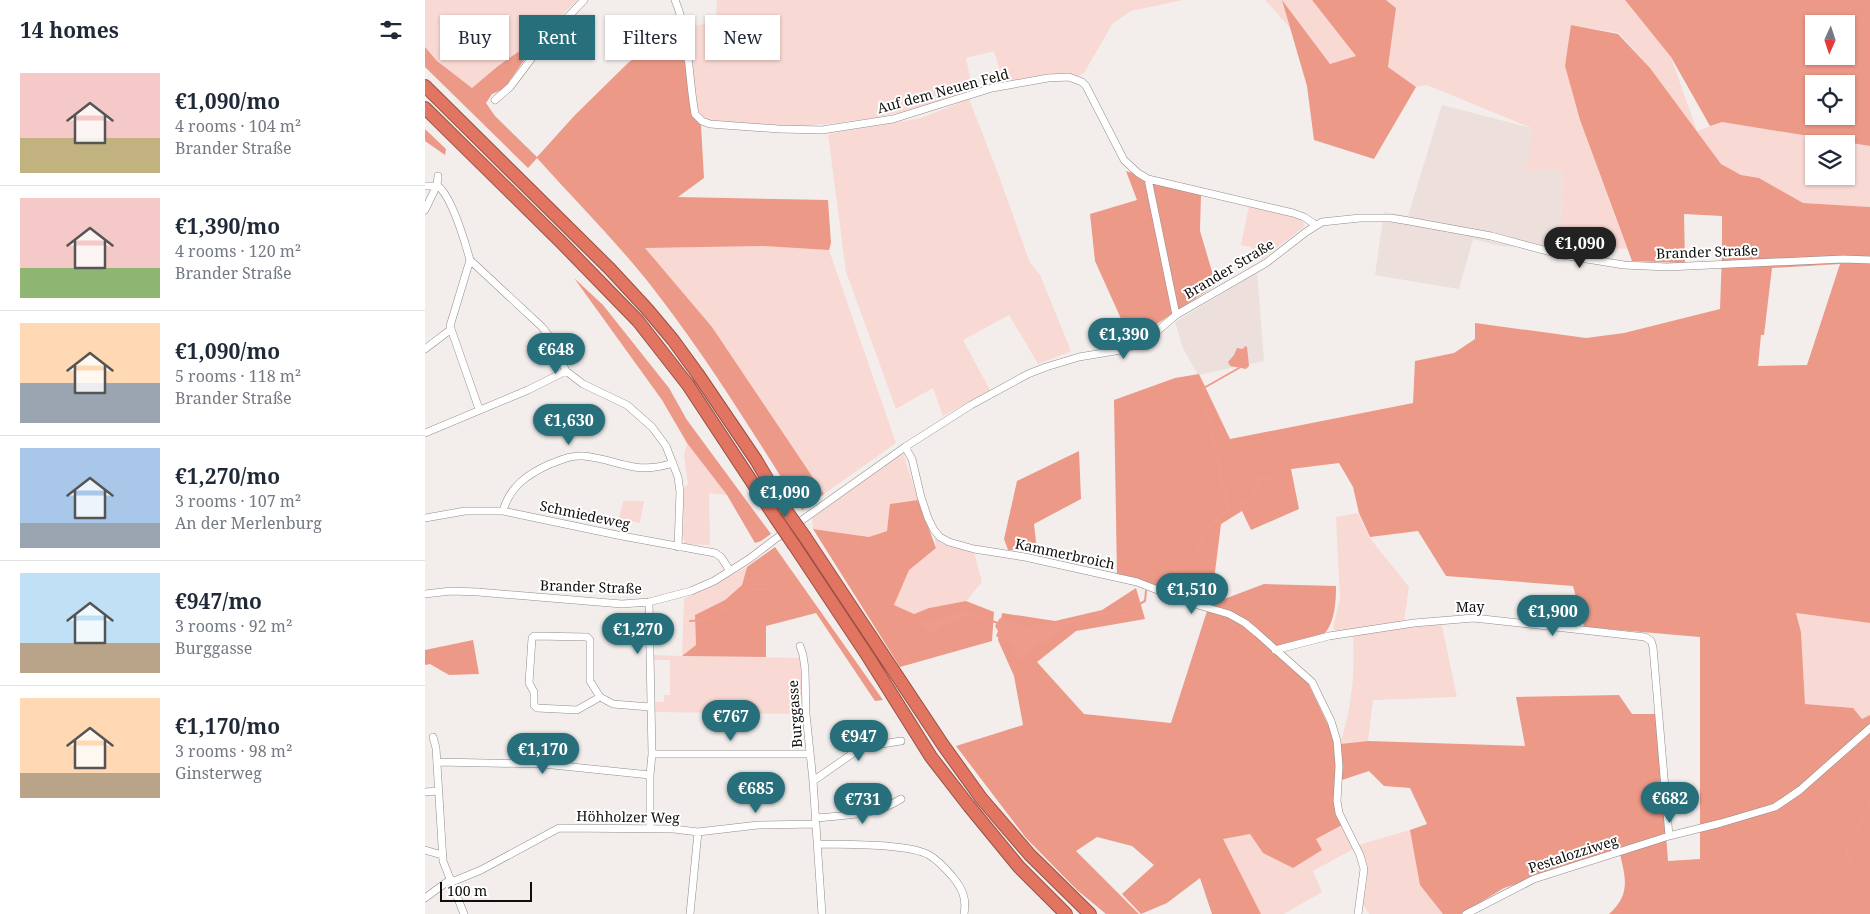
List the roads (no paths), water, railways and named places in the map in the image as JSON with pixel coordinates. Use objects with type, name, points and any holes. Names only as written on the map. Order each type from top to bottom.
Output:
[{"type":"highway","points":[[425,86],[610,269],[673,340],[756,460],[785,509],[943,745],[981,798],[1031,855],[1090,914]]},
{"type":"highway","points":[[425,108],[638,321],[688,385],[869,658],[931,757],[1019,867],[1066,914]]},
{"type":"street","points":[[495,100],[510,87],[544,42],[584,0]]},
{"type":"street","name":"Auf dem Neuen Feld","points":[[675,0],[685,34],[695,114],[702,121],[725,126],[821,130],[893,119],[992,88],[1048,78],[1069,77],[1082,82],[1086,86],[1124,160],[1138,173],[1149,178],[1304,217],[1316,225]]},
{"type":"street","points":[[425,210],[436,186],[438,176]]},
{"type":"street","points":[[1149,178],[1176,315]]},
{"type":"street","points":[[425,186],[436,186],[445,195],[466,245],[470,260],[549,336],[566,371],[583,384],[614,398],[638,413],[652,427],[666,446],[673,463],[680,492],[678,547]]},
{"type":"street","name":"Brander Straße","points":[[425,594],[451,591],[477,592],[622,604],[649,602],[691,591],[749,560],[774,540],[948,418],[1028,374],[1065,361],[1121,350],[1135,345],[1156,332],[1176,315],[1266,263],[1322,222],[1344,219],[1391,218],[1491,236],[1562,255],[1624,265],[1676,267],[1843,259],[1870,260]]},
{"type":"street","points":[[470,260],[450,322],[450,330],[479,409]]},
{"type":"street","points":[[425,349],[450,330]]},
{"type":"street","points":[[425,433],[528,390],[566,371]]},
{"type":"street","name":"Kammerbroich","points":[[905,447],[912,459],[928,518],[940,537],[949,542],[974,549],[1032,559],[1142,584],[1191,603],[1229,614],[1245,623],[1312,682],[1333,730],[1338,750],[1337,801],[1339,813],[1360,855],[1364,870],[1358,914]]},
{"type":"street","points":[[503,511],[511,492],[526,476],[566,457],[583,456],[637,468],[661,467],[673,463]]},
{"type":"street","name":"Schmiedeweg","points":[[425,518],[477,510],[503,511],[719,554],[730,571]]},
{"type":"street","points":[[649,602],[652,754],[650,829]]},
{"type":"street","name":"May","points":[[1275,650],[1329,636],[1414,623],[1474,618],[1645,637],[1651,641],[1653,647],[1669,836]]},
{"type":"street","points":[[600,697],[577,710],[537,708],[534,705],[534,692],[529,683],[532,638],[534,636],[587,638],[590,640],[590,681],[600,697],[613,704],[650,707]]},
{"type":"street","name":"Burggasse","points":[[800,646],[803,656],[822,914]]},
{"type":"street","name":"Pestalozziweg","points":[[1466,914],[1534,879],[1669,836],[1775,807],[1800,790],[1870,728]]},
{"type":"street","points":[[433,737],[436,748],[442,855],[464,914]]},
{"type":"street","points":[[813,781],[862,747],[901,741]]},
{"type":"street","points":[[652,754],[810,754]]},
{"type":"street","points":[[437,762],[543,764],[650,775]]},
{"type":"street","points":[[425,792],[438,791]]},
{"type":"street","points":[[816,821],[879,811],[901,799]]},
{"type":"street","name":"Höhholzer Weg","points":[[425,898],[451,881],[485,868],[559,828],[650,829],[698,832],[816,821]]},
{"type":"street","points":[[690,914],[698,832]]},
{"type":"street","points":[[818,844],[902,848],[928,854],[944,867],[959,884],[965,898],[964,914]]},
{"type":"street","points":[[425,850],[442,855]]},
{"type":"waterway","points":[[1166,579],[1197,554],[1204,533],[1228,509],[1202,389],[1239,368]]},
{"type":"waterway","points":[[1227,505],[1249,502],[1254,494],[1258,479],[1281,480]]},
{"type":"waterway","points":[[690,621],[703,620],[743,601],[750,589],[770,589]]},
{"type":"waterway","points":[[1056,626],[1089,616],[1128,610],[1145,601],[1146,591]]},
{"type":"waterway","points":[[964,615],[968,614],[998,623]]},
{"type":"waterway","points":[[893,625],[905,627],[921,623]]},
{"type":"waterway","points":[[1852,837],[1862,822],[1870,803]]},
{"type":"waterway","points":[[1818,914],[1836,900],[1853,891],[1860,879],[1848,859],[1847,850],[1849,844]]}]
